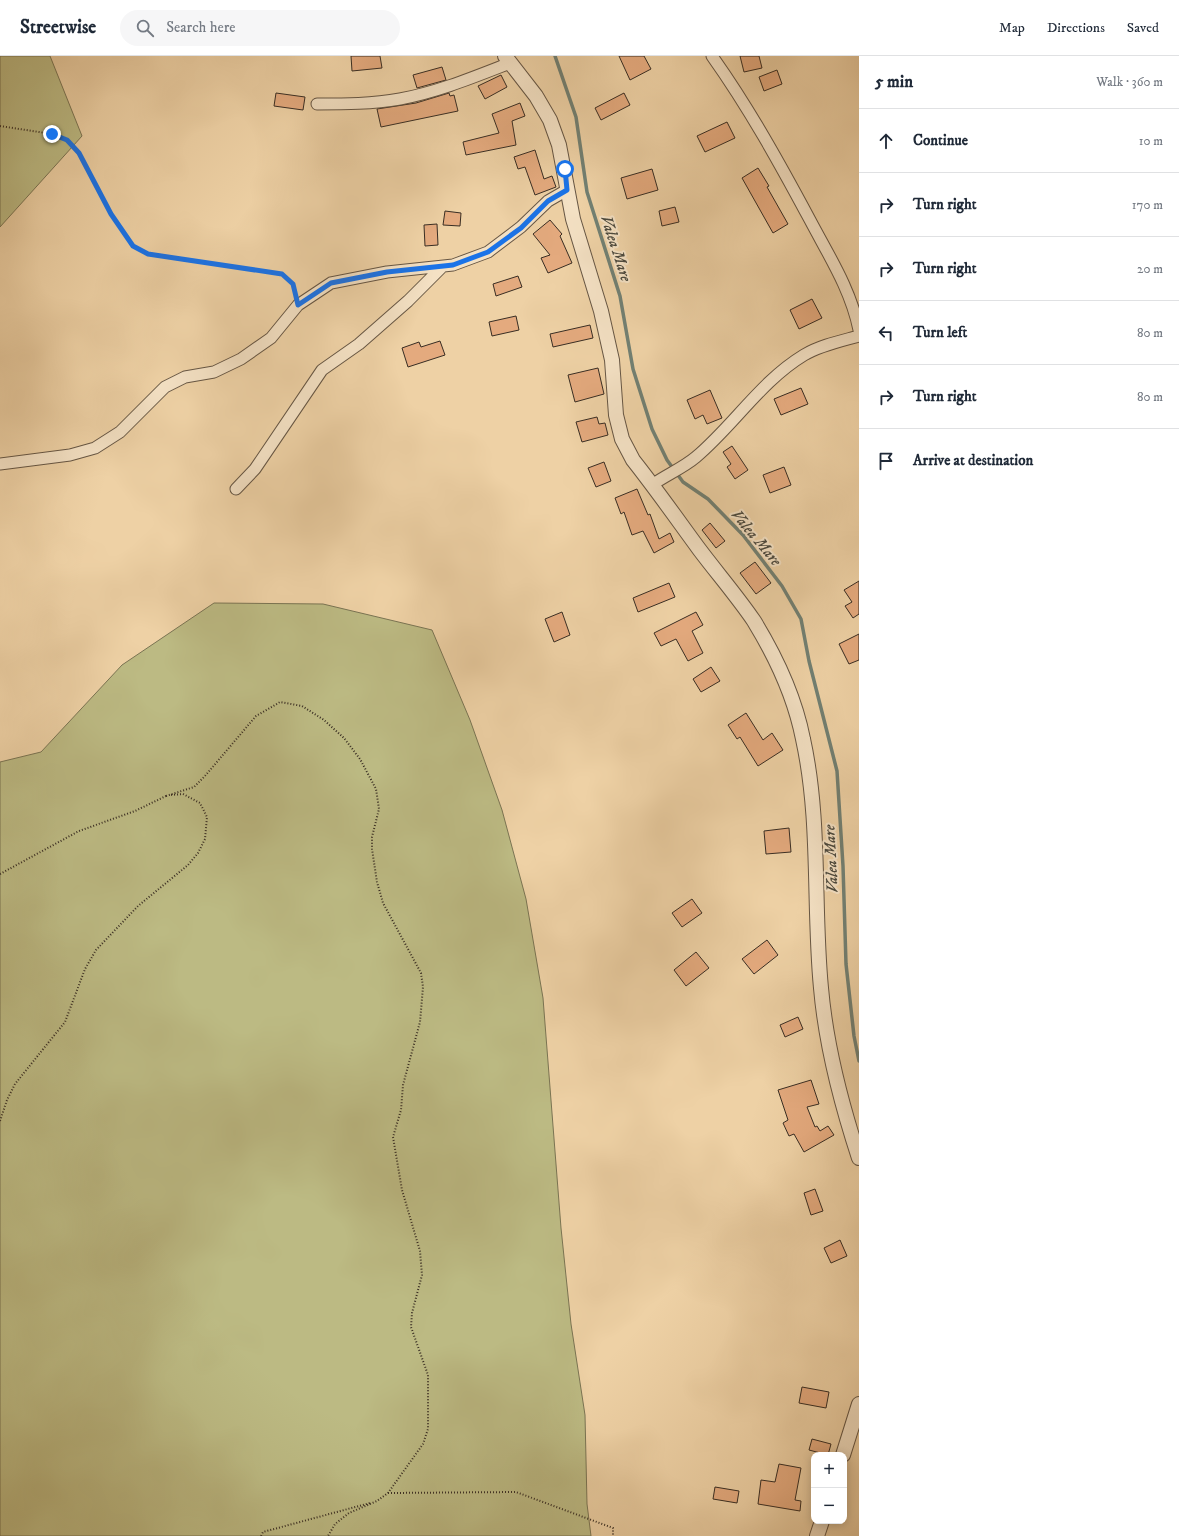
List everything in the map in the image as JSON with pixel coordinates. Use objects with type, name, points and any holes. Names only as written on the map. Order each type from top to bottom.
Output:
[{"type":"street","points":[[712,56],[772,149],[839,272],[854,307],[859,330]]},
{"type":"street","points":[[317,104],[356,104],[400,99],[439,89],[508,60],[536,96],[550,120],[565,169],[567,190],[573,219],[601,311],[612,360],[616,416],[622,439],[634,460],[652,485],[753,620],[773,653],[788,689],[803,738],[810,781],[814,822],[821,988],[834,1067],[846,1118],[859,1158]]},
{"type":"street","points":[[0,464],[70,455],[95,448],[120,432],[165,387],[185,377],[214,372],[241,359],[271,338],[298,305],[331,283],[387,272],[453,265],[488,252],[521,228],[548,201],[567,190]]},
{"type":"street","points":[[236,489],[255,469],[322,370],[359,344],[408,301],[443,266]]},
{"type":"street","points":[[652,485],[700,453],[783,369],[805,354],[822,346],[859,336]]},
{"type":"street","points":[[844,1452],[859,1404]]},
{"type":"street","points":[[817,1536],[821,1524]]},
{"type":"path","points":[[0,126],[52,134],[67,140],[79,153],[111,214],[133,246],[148,254],[282,274],[293,284],[298,305]]},
{"type":"path","points":[[0,874],[79,831],[135,811],[166,796],[194,787],[206,776],[256,716],[280,702],[302,706],[329,725],[344,738],[360,759],[376,789],[379,809],[372,837],[372,849],[377,882],[383,903],[421,973],[423,987],[420,1022],[403,1085],[401,1110],[393,1137],[402,1190],[420,1251],[422,1275],[412,1313],[411,1327],[428,1375],[428,1429],[422,1444],[388,1493],[377,1501],[349,1513],[335,1524],[328,1536]]},
{"type":"path","points":[[0,1121],[7,1100],[15,1084],[65,1022],[85,969],[96,950],[138,906],[188,865],[198,853],[205,839],[207,817],[200,803],[183,794],[166,796]]},
{"type":"path","points":[[388,1493],[516,1492],[613,1528],[613,1536]]},
{"type":"path","points":[[260,1536],[263,1532],[377,1501]]},
{"type":"shaded area","points":[[0,56],[50,56],[82,136],[0,227]]},
{"type":"shaded area","points":[[214,603],[323,604],[432,630],[470,720],[502,810],[526,899],[543,998],[561,1228],[571,1324],[585,1415],[587,1504],[591,1536],[0,1536],[0,762],[41,752],[122,665]]},
{"type":"building","points":[[351,56],[380,56],[382,68],[352,71]]},
{"type":"building","points":[[619,56],[644,56],[651,69],[630,80]]},
{"type":"building","points":[[740,56],[759,56],[762,68],[744,72]]},
{"type":"building","points":[[442,67],[446,80],[417,88],[413,75]]},
{"type":"building","points":[[777,70],[782,84],[764,91],[759,77]]},
{"type":"building","points":[[501,75],[507,87],[485,99],[478,86]]},
{"type":"building","points":[[276,93],[305,97],[303,110],[274,106]]},
{"type":"building","points":[[449,93],[450,96],[454,95],[458,111],[381,127],[377,109],[416,103]]},
{"type":"building","points":[[624,93],[630,105],[601,120],[595,108]]},
{"type":"building","points":[[520,103],[525,116],[512,121],[516,145],[466,155],[463,142],[499,133],[492,114]]},
{"type":"building","points":[[727,122],[735,138],[705,152],[697,136]]},
{"type":"building","points":[[535,150],[544,179],[552,176],[556,187],[535,195],[525,167],[518,169],[514,157]]},
{"type":"building","points":[[758,168],[788,224],[773,233],[742,178]]},
{"type":"building","points":[[652,169],[658,190],[627,199],[621,178]]},
{"type":"building","points":[[675,207],[679,222],[662,226],[659,211]]},
{"type":"building","points":[[445,211],[461,213],[460,226],[443,225]]},
{"type":"building","points":[[550,220],[562,234],[560,236],[572,263],[548,273],[541,258],[550,255],[533,234]]},
{"type":"building","points":[[437,224],[438,245],[425,246],[424,225]]},
{"type":"building","points":[[518,276],[522,287],[496,296],[493,284]]},
{"type":"building","points":[[812,299],[822,318],[799,329],[790,310]]},
{"type":"building","points":[[516,316],[519,330],[492,336],[489,322]]},
{"type":"building","points":[[590,325],[593,338],[553,347],[550,334]]},
{"type":"building","points":[[440,341],[445,355],[408,367],[402,348],[419,342],[421,347]]},
{"type":"building","points":[[598,368],[604,394],[575,402],[568,375]]},
{"type":"building","points":[[801,388],[808,404],[781,415],[774,399]]},
{"type":"building","points":[[710,390],[722,418],[707,424],[703,415],[695,419],[687,400]]},
{"type":"building","points":[[597,417],[599,424],[605,423],[608,435],[582,442],[576,422]]},
{"type":"building","points":[[732,446],[748,470],[735,479],[727,467],[731,464],[723,452]]},
{"type":"building","points":[[604,462],[611,481],[596,487],[588,468]]},
{"type":"building","points":[[784,467],[791,485],[770,493],[763,475]]},
{"type":"building","points":[[637,489],[648,515],[650,514],[659,539],[670,533],[674,542],[654,553],[643,531],[632,535],[624,512],[621,514],[615,498]]},
{"type":"building","points":[[710,523],[725,541],[716,548],[702,530]]},
{"type":"building","points":[[755,562],[771,583],[756,594],[740,573]]},
{"type":"building","points":[[859,581],[859,614],[853,618],[845,606],[852,602],[844,590]]},
{"type":"building","points":[[669,583],[675,597],[638,612],[633,598]]},
{"type":"building","points":[[562,612],[570,635],[554,642],[545,619]]},
{"type":"building","points":[[696,612],[703,625],[692,631],[703,653],[688,661],[676,639],[661,646],[654,633]]},
{"type":"building","points":[[859,634],[859,660],[849,664],[839,644]]},
{"type":"building","points":[[711,667],[720,681],[701,692],[693,679]]},
{"type":"building","points":[[746,713],[763,740],[772,733],[783,750],[758,766],[740,737],[737,739],[728,725]]},
{"type":"building","points":[[789,828],[791,852],[766,854],[764,831]]},
{"type":"building","points":[[692,899],[702,913],[682,927],[672,913]]},
{"type":"building","points":[[767,940],[778,955],[754,974],[742,959]]},
{"type":"building","points":[[696,952],[709,968],[686,986],[674,970]]},
{"type":"building","points":[[798,1017],[803,1029],[785,1037],[780,1025]]},
{"type":"building","points":[[811,1080],[819,1104],[807,1107],[815,1127],[817,1126],[820,1131],[828,1126],[834,1135],[804,1152],[794,1134],[789,1136],[783,1123],[788,1120],[778,1090]]},
{"type":"building","points":[[815,1189],[823,1211],[811,1215],[804,1193]]},
{"type":"building","points":[[840,1240],[847,1256],[831,1263],[824,1248]]},
{"type":"building","points":[[802,1387],[829,1392],[826,1408],[799,1403]]},
{"type":"building","points":[[812,1439],[831,1444],[829,1452],[817,1452],[809,1450]]},
{"type":"building","points":[[779,1464],[801,1468],[795,1500],[801,1501],[800,1511],[758,1504],[761,1480],[775,1482]]},
{"type":"building","points":[[715,1487],[739,1491],[737,1503],[713,1499]]},
{"type":"waterway","name":"Valea Mare","points":[[555,56],[576,117],[587,192],[620,296],[633,369],[652,429],[667,460],[683,482],[708,499],[743,535],[782,586],[801,619],[809,661],[837,771],[843,866],[846,964],[854,1036],[859,1061]]},
{"type":"route","points":[[52,134],[67,140],[79,153],[111,214],[133,246],[148,254],[282,274],[293,284],[298,305],[331,283],[387,272],[453,265],[488,252],[521,228],[548,201],[567,190],[565,169]]}]
